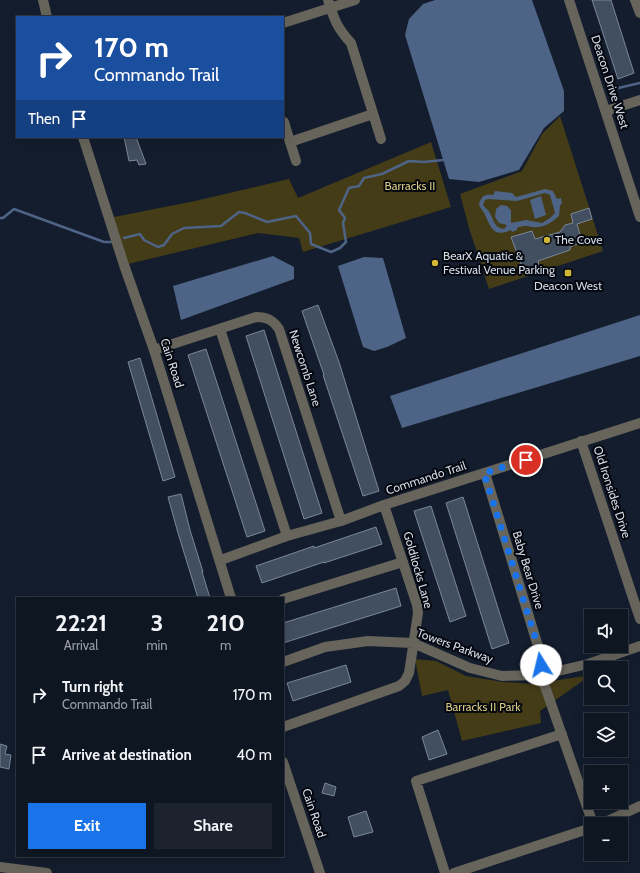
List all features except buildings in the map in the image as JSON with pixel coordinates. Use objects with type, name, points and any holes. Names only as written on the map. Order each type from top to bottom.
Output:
[{"type":"street","points":[[43,0],[47,16]]},
{"type":"street","points":[[284,23],[329,4],[354,0]]},
{"type":"street","name":"Deacon Drive West","points":[[569,0],[640,217]]},
{"type":"street","points":[[636,0],[640,13]]},
{"type":"street","points":[[329,4],[335,22],[340,31],[351,43],[381,139]]},
{"type":"street","points":[[606,111],[640,100]]},
{"type":"street","points":[[290,142],[373,114]]},
{"type":"street","points":[[284,122],[296,160]]},
{"type":"street","name":"Cain Road","points":[[84,138],[124,265],[154,350],[231,597]]},
{"type":"street","name":"Newcomb Lane","points":[[154,350],[256,317],[270,319],[279,329],[341,521]]},
{"type":"street","points":[[220,329],[287,536]]},
{"type":"street","name":"Commando Trail","points":[[220,560],[287,536],[341,521],[384,505],[640,423]]},
{"type":"street","name":"Old Ironsides Drive","points":[[581,441],[640,619]]},
{"type":"street","name":"Baby Bear Drive","points":[[484,473],[541,656],[541,675],[591,817]]},
{"type":"street","name":"Goldilocks Lane","points":[[284,727],[399,686],[405,681],[409,673],[418,620],[417,605],[384,505]]},
{"type":"street","points":[[284,599],[403,562]]},
{"type":"street","name":"Towers Parkway","points":[[284,662],[325,647],[368,641],[413,643],[470,668],[502,676],[541,675],[588,664],[640,646]]},
{"type":"street","points":[[445,873],[416,781],[562,734]]},
{"type":"street","name":"Cain Road","points":[[284,765],[320,873]]},
{"type":"street","points":[[616,817],[640,806]]},
{"type":"street","points":[[454,873],[584,830]]},
{"type":"street","points":[[0,866],[47,873]]},
{"type":"green space","points":[[560,116],[603,251],[489,289],[469,228],[460,194],[522,171],[542,134]]},
{"type":"green space","name":"Barracks II","points":[[431,142],[451,207],[303,252],[299,238],[258,233],[124,265],[109,218],[195,201],[289,179],[298,198]]},
{"type":"green space","name":"Barracks II Park","points":[[415,659],[436,661],[466,676],[503,682],[533,684],[584,676],[584,680],[540,711],[541,723],[462,741],[448,690],[422,696]]},
{"type":"water","points":[[435,0],[532,0],[564,91],[564,111],[544,128],[519,170],[479,182],[449,179],[405,35],[409,19],[423,4]]},
{"type":"water","points":[[545,189],[553,191],[557,199],[561,198],[562,204],[560,205],[559,216],[550,223],[541,227],[521,226],[512,232],[511,230],[501,233],[494,231],[479,204],[481,199],[486,195],[493,195],[495,191],[512,193],[516,197]],"holes":[[[545,193],[550,195],[555,213],[542,223],[526,220],[511,223],[511,210],[507,206],[501,205],[496,209],[495,217],[499,223],[507,225],[504,229],[496,225],[489,212],[483,205],[485,200],[488,199],[517,201]]]},
{"type":"water","points":[[541,196],[546,215],[535,219],[530,200]]},
{"type":"water","points":[[273,256],[294,267],[294,279],[181,320],[173,286]]},
{"type":"water","points":[[364,257],[383,258],[406,338],[374,351],[363,347],[338,266]]},
{"type":"water","points":[[640,315],[640,356],[402,428],[390,396]]},
{"type":"waterway","points":[[614,89],[640,83]]},
{"type":"waterway","points":[[124,238],[140,234],[144,240],[158,247],[164,245],[172,234],[184,228],[221,226],[239,212],[267,222],[296,216],[310,233],[311,244],[331,252],[340,248],[346,242],[343,223],[345,218],[339,210],[349,188],[359,186],[364,178],[382,174],[409,161],[424,162],[443,160],[446,158]]},
{"type":"waterway","points":[[0,218],[3,218],[14,209],[104,242],[111,242]]},
{"type":"place","name":"The Cove","points":[[547,240]]},
{"type":"place","name":"BearX Aquatic & Festival Venue Parking","points":[[435,263]]},
{"type":"place","name":"Deacon West","points":[[568,273]]},
{"type":"route","points":[[526,460],[484,473],[541,656],[541,665]]}]
